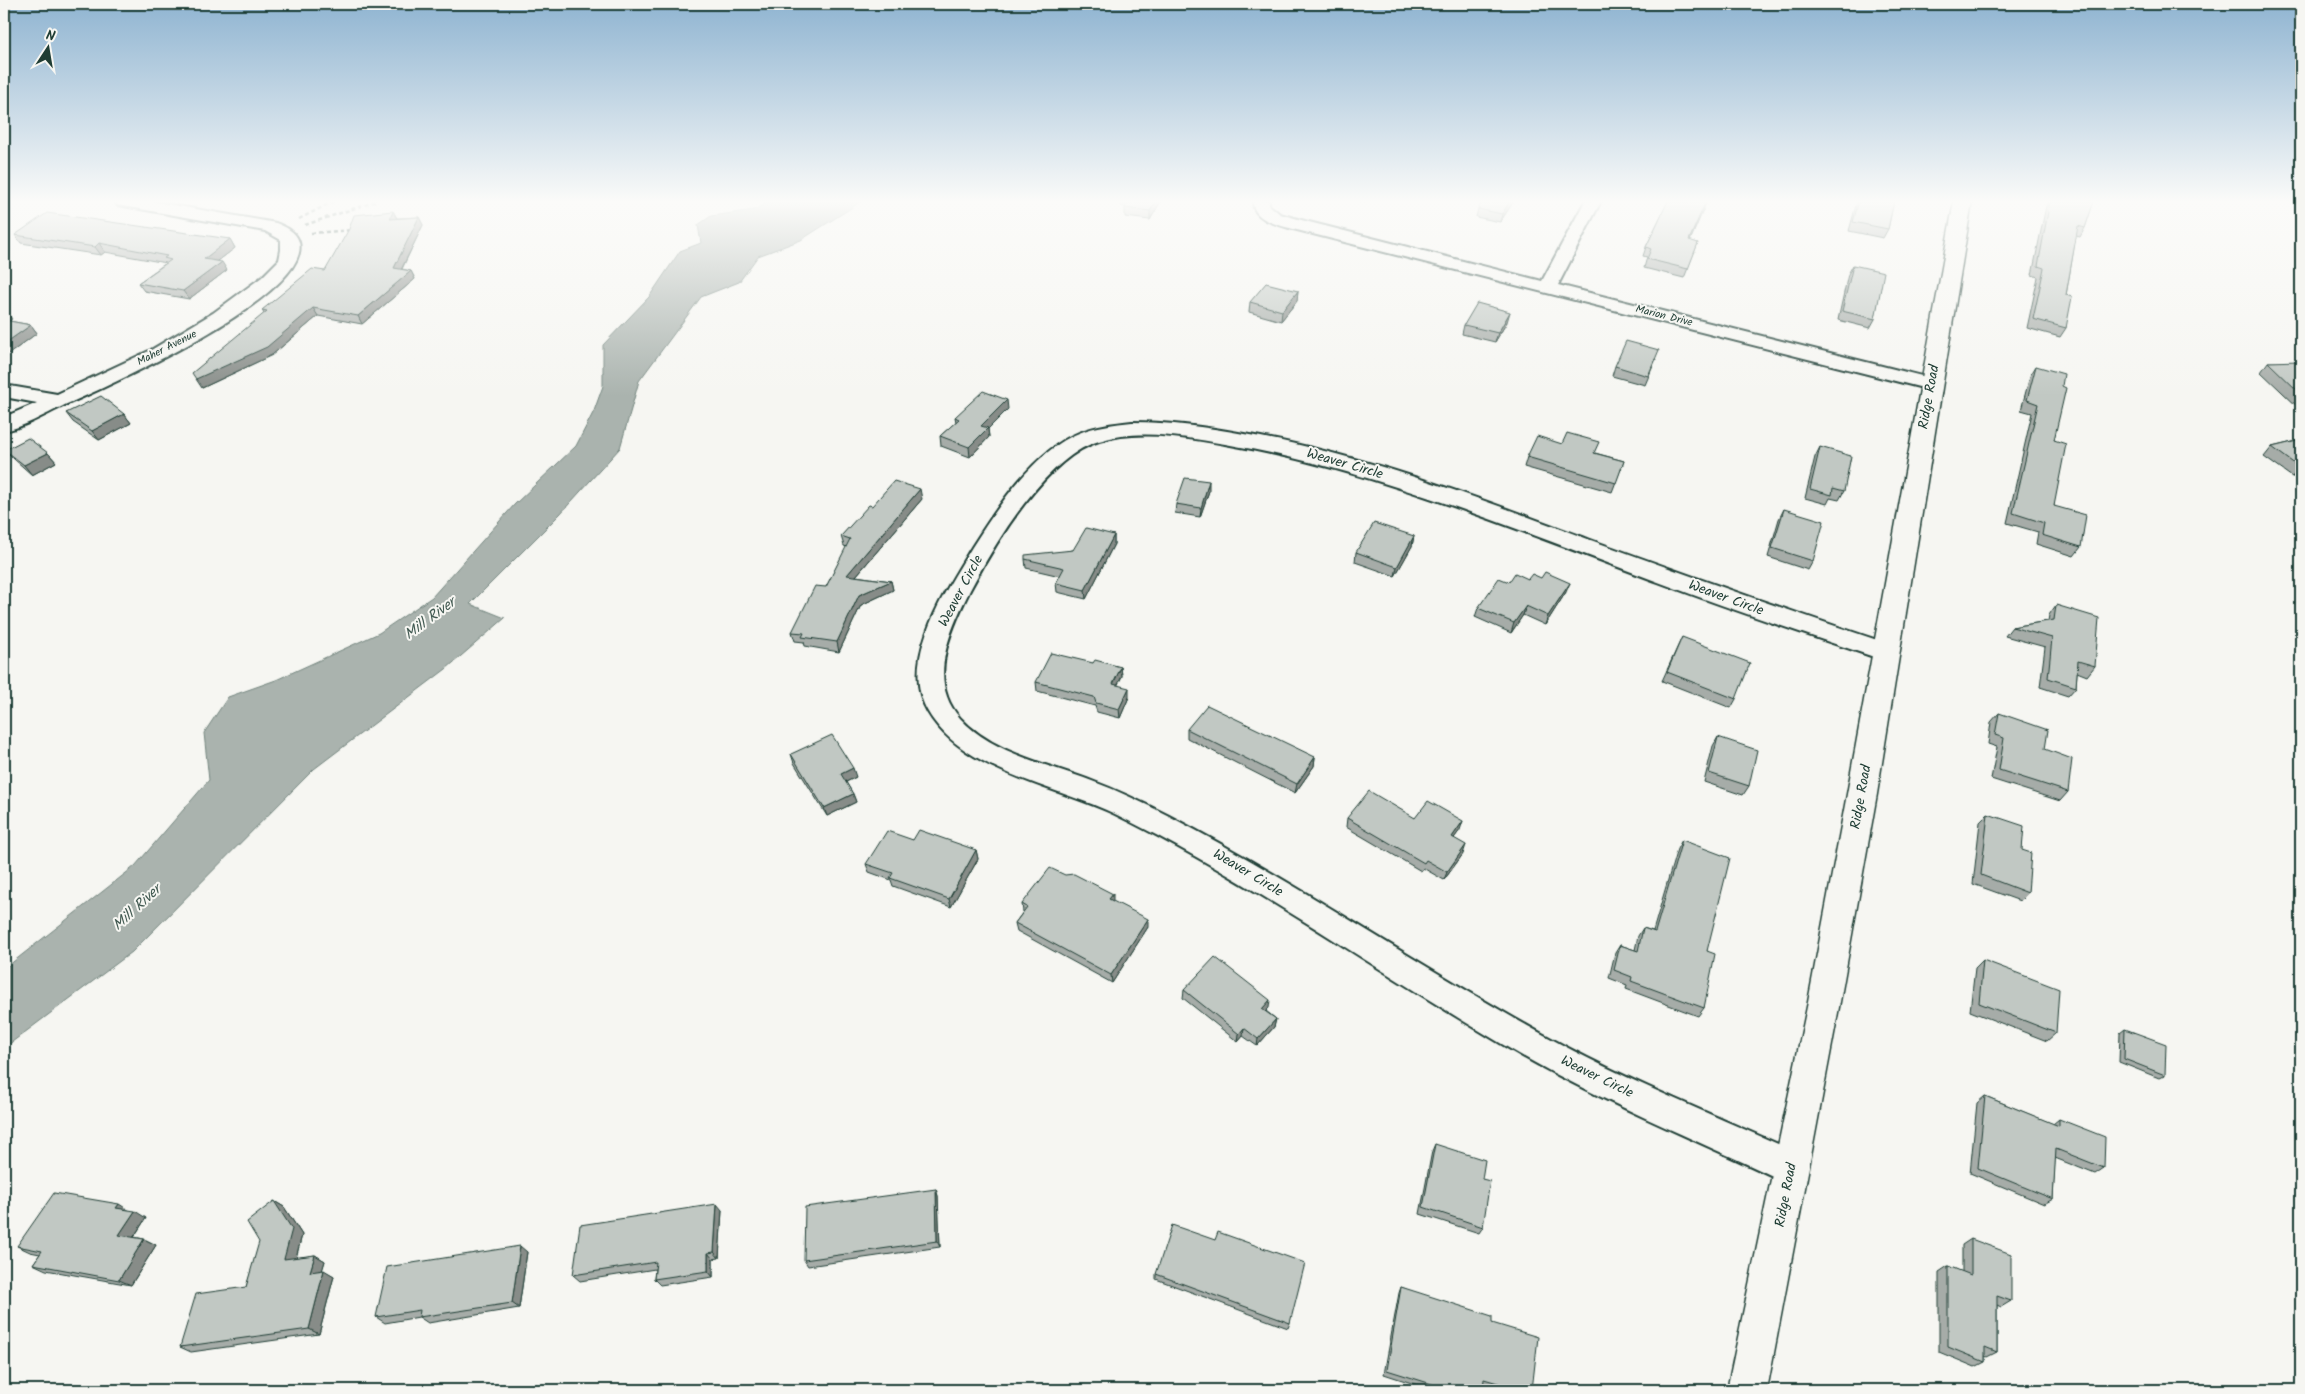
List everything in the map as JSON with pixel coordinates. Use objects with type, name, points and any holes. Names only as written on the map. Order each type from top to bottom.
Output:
[{"type":"main road","name":"Ridge Road","points":[[1747,1390],[1792,1167],[1844,889],[1952,266]]},
{"type":"street","name":"Maher Avenue","points":[[4,425],[180,343],[220,317],[275,274],[282,266]]},
{"type":"street","name":"Marion Drive","points":[[1465,266],[1932,384]]},
{"type":"street","points":[[1548,287],[1559,266]]},
{"type":"street","points":[[4,391],[58,400]]},
{"type":"street","name":"Weaver Circle","points":[[1792,1167],[1598,1079],[1532,1045],[1226,859],[1131,809],[1082,788],[1024,767],[978,746],[949,724],[932,697],[930,665],[941,628],[963,582],[996,528],[1035,477],[1059,453],[1080,440],[1108,431],[1142,428],[1238,438],[1337,460],[1515,520],[1750,607],[1886,652]]},
{"type":"water","name":"Mill River","points":[[670,266],[751,266],[739,282],[701,297],[639,381],[620,448],[560,514],[470,604],[505,618],[446,669],[314,769],[132,952],[4,1048],[4,969],[135,866],[209,780],[204,733],[228,697],[276,680],[379,633],[432,597],[515,504],[576,446],[594,411],[603,386],[603,345],[649,297]]},
{"type":"building","points":[[162,266],[217,266],[183,291],[138,283]]},
{"type":"building","points":[[328,266],[395,266],[394,268],[411,271],[358,316],[313,308],[267,347],[196,379],[192,373],[267,311],[262,310],[312,269],[325,271]]},
{"type":"building","points":[[1676,266],[1689,266],[1688,269]]},
{"type":"building","points":[[1853,266],[1884,272],[1875,319],[1842,311]]},
{"type":"building","points":[[2038,266],[2071,266],[2066,295],[2072,297],[2066,328],[2033,319],[2044,268]]},
{"type":"building","points":[[1266,283],[1298,291],[1282,311],[1250,302]]},
{"type":"building","points":[[1477,303],[1510,312],[1498,333],[1464,325]]},
{"type":"building","points":[[4,320],[31,325],[4,344]]},
{"type":"building","points":[[1626,341],[1659,350],[1648,376],[1615,366]]},
{"type":"building","points":[[2299,361],[2301,363],[2301,394],[2268,362]]},
{"type":"building","points":[[2036,366],[2064,374],[2062,386],[2066,388],[2054,440],[2066,444],[2054,506],[2086,515],[2081,547],[2042,535],[2044,523],[2013,513],[2038,404],[2027,400]]},
{"type":"building","points":[[983,391],[1007,400],[981,426],[988,428],[969,447],[940,436],[959,419],[955,417]]},
{"type":"building","points":[[101,396],[124,414],[92,431],[66,413]]},
{"type":"building","points":[[1567,433],[1599,442],[1594,453],[1624,461],[1616,483],[1527,457],[1537,436],[1562,444]]},
{"type":"building","points":[[28,438],[48,453],[24,465],[5,450]]},
{"type":"building","points":[[2301,440],[2301,468],[2272,447]]},
{"type":"building","points":[[1820,447],[1851,456],[1844,491],[1833,488],[1832,495],[1810,489]]},
{"type":"building","points":[[1185,478],[1209,481],[1201,508],[1176,504]]},
{"type":"building","points":[[894,481],[920,489],[847,575],[891,581],[859,595],[837,642],[802,637],[804,633],[792,632],[815,586],[826,587],[850,539],[841,536],[869,505],[872,506]]},
{"type":"building","points":[[1784,509],[1824,521],[1813,561],[1772,548]]},
{"type":"building","points":[[1374,523],[1414,536],[1397,567],[1356,552]]},
{"type":"building","points":[[1086,528],[1114,535],[1085,590],[1056,583],[1064,568],[1025,559],[1025,555],[1073,550]]},
{"type":"building","points":[[1545,572],[1570,583],[1548,616],[1526,606],[1514,623],[1478,608],[1499,578],[1509,582],[1515,573],[1528,579],[1532,574],[1541,578]]},
{"type":"building","points":[[2056,605],[2099,618],[2095,666],[2078,661],[2076,687],[2048,678],[2052,638],[2012,627],[2054,620]]},
{"type":"building","points":[[1682,637],[1750,663],[1736,699],[1667,672]]},
{"type":"building","points":[[1051,653],[1093,663],[1095,660],[1121,667],[1113,684],[1129,688],[1119,709],[1096,703],[1094,697],[1036,682]]},
{"type":"building","points":[[1207,705],[1315,757],[1297,784],[1187,729]]},
{"type":"building","points":[[1999,713],[2048,730],[2045,749],[2072,759],[2068,792],[1999,770],[2004,738],[1995,735]]},
{"type":"building","points":[[832,735],[853,768],[841,774],[853,794],[824,808],[791,754]]},
{"type":"building","points":[[1718,737],[1757,750],[1749,786],[1709,773]]},
{"type":"building","points":[[1369,791],[1415,818],[1428,801],[1463,821],[1452,837],[1466,845],[1447,872],[1426,860],[1424,863],[1347,818]]},
{"type":"building","points":[[1988,814],[2024,826],[2022,850],[2031,853],[2028,893],[1981,875]]},
{"type":"building","points":[[919,830],[976,850],[949,899],[890,878],[893,873],[866,864],[887,831],[913,840]]},
{"type":"building","points":[[1682,840],[1730,858],[1707,951],[1715,954],[1704,1008],[1631,981],[1632,977],[1614,970],[1620,945],[1638,951],[1643,928],[1655,932]]},
{"type":"building","points":[[1050,868],[1065,875],[1074,874],[1113,894],[1109,899],[1148,919],[1111,975],[1015,923],[1027,907],[1022,904]]},
{"type":"building","points":[[1215,957],[1270,1000],[1262,1009],[1276,1019],[1258,1039],[1244,1028],[1239,1034],[1184,990]]},
{"type":"building","points":[[1983,960],[2059,989],[2056,1033],[1979,1003]]},
{"type":"building","points":[[2125,1029],[2166,1044],[2165,1075],[2124,1059]]},
{"type":"building","points":[[1985,1096],[2059,1126],[2059,1119],[2105,1137],[2104,1168],[2056,1149],[2053,1199],[1978,1168]]},
{"type":"building","points":[[1435,1144],[1485,1160],[1482,1179],[1490,1181],[1483,1227],[1423,1207]]},
{"type":"building","points":[[936,1189],[937,1241],[804,1260],[805,1207]]},
{"type":"building","points":[[54,1193],[119,1204],[116,1208],[135,1211],[119,1235],[144,1239],[119,1280],[33,1264],[42,1251],[17,1246]]},
{"type":"building","points":[[274,1201],[292,1229],[284,1259],[315,1255],[310,1272],[324,1270],[309,1329],[180,1347],[196,1294],[246,1287],[259,1242],[247,1222]]},
{"type":"building","points":[[717,1204],[714,1252],[708,1253],[708,1271],[654,1279],[656,1262],[573,1275],[580,1225]]},
{"type":"building","points":[[1172,1225],[1215,1240],[1218,1232],[1305,1263],[1290,1323],[1156,1274]]},
{"type":"building","points":[[1971,1239],[2011,1254],[2011,1301],[1997,1296],[1997,1352],[1985,1347],[1985,1362],[1948,1347],[1948,1266],[1971,1275]]},
{"type":"building","points":[[520,1246],[512,1303],[419,1317],[420,1310],[376,1317],[387,1267]]},
{"type":"building","points":[[1401,1287],[1492,1316],[1492,1323],[1538,1337],[1532,1390],[1522,1390],[1484,1379],[1483,1390],[1451,1390],[1387,1370]]}]
